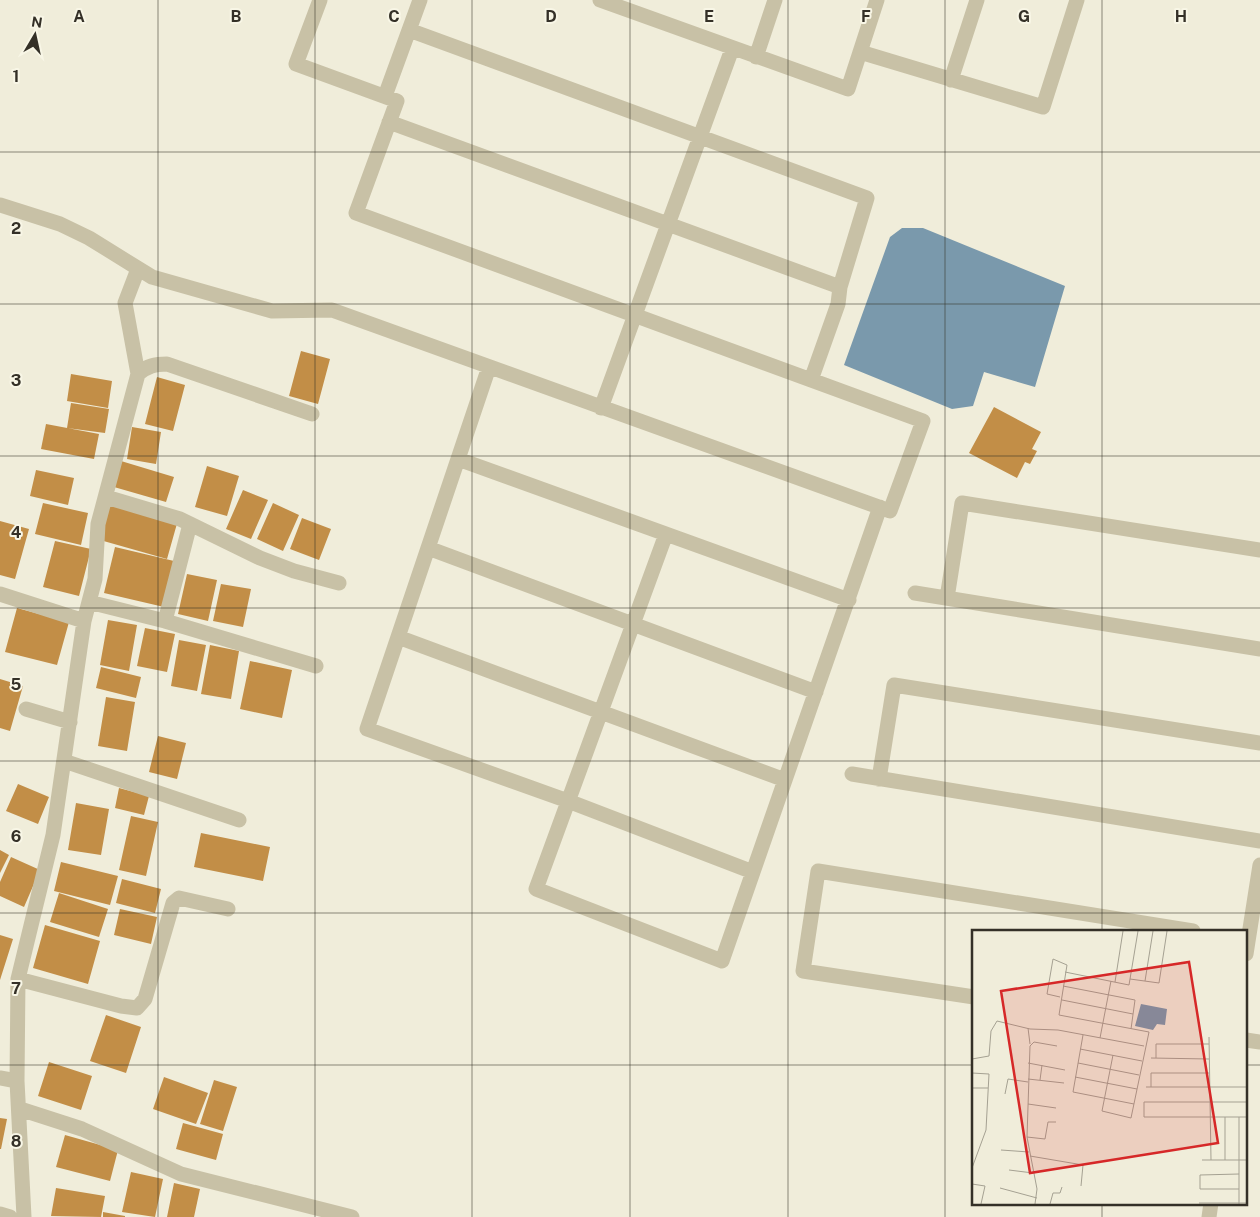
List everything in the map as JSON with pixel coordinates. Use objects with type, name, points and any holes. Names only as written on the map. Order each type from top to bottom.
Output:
[{"type":"street","points":[[0,205],[60,224],[88,238],[152,277],[272,311],[332,310],[890,511],[923,420],[356,213],[397,101],[296,64],[320,0]]},
{"type":"street","points":[[385,96],[420,0]]},
{"type":"street","points":[[600,0],[732,49],[848,89],[877,0]]},
{"type":"street","points":[[756,57],[775,0]]},
{"type":"street","points":[[950,80],[977,0]]},
{"type":"street","points":[[860,52],[1043,107],[1077,0]]},
{"type":"street","points":[[409,30],[866,198],[840,287],[838,304],[811,380]]},
{"type":"street","points":[[601,408],[732,49]]},
{"type":"street","points":[[389,122],[840,287]]},
{"type":"street","points":[[24,1217],[20,1152],[20,1109],[17,1081],[18,979],[53,835],[84,621],[95,578],[98,524],[138,374],[125,303],[138,269]]},
{"type":"street","points":[[138,374],[145,368],[157,364],[167,364],[312,414]]},
{"type":"street","points":[[489,367],[367,729],[568,801],[753,872]]},
{"type":"street","points":[[458,459],[848,600]]},
{"type":"street","points":[[106,497],[158,512],[190,524],[260,558],[294,571],[339,583]]},
{"type":"street","points":[[947,598],[962,503],[1260,550]]},
{"type":"street","points":[[666,534],[536,889],[722,960],[880,508]]},
{"type":"street","points":[[165,621],[190,524]]},
{"type":"street","points":[[428,548],[816,692]]},
{"type":"street","points":[[915,593],[1260,649]]},
{"type":"street","points":[[0,594],[84,621]]},
{"type":"street","points":[[89,602],[165,621],[316,666]]},
{"type":"street","points":[[398,637],[785,780]]},
{"type":"street","points":[[879,778],[894,685],[1260,743]]},
{"type":"street","points":[[26,709],[70,722]]},
{"type":"street","points":[[64,762],[239,820]]},
{"type":"street","points":[[852,774],[1260,841]]},
{"type":"street","points":[[1250,944],[1260,865]]},
{"type":"street","points":[[972,997],[803,970],[818,871],[1187,930]]},
{"type":"street","points":[[18,979],[121,1006],[137,1008],[145,999],[173,903],[178,898],[186,898],[228,909]]},
{"type":"street","points":[[0,1078],[17,1081]]},
{"type":"street","points":[[20,1109],[82,1129],[181,1174],[352,1217]]},
{"type":"street","points":[[1209,1217],[1211,1204]]},
{"type":"street","points":[[0,1214],[10,1217]]},
{"type":"water","points":[[902,228],[923,228],[1065,286],[1035,387],[984,372],[973,406],[952,409],[844,365],[890,237]]},
{"type":"building","points":[[301,351],[330,359],[318,404],[289,396]]},
{"type":"building","points":[[71,374],[112,381],[108,408],[67,401]]},
{"type":"building","points":[[157,377],[185,385],[173,431],[145,424]]},
{"type":"building","points":[[71,403],[109,409],[105,433],[67,428]]},
{"type":"building","points":[[994,407],[1041,432],[1032,449],[1037,451],[1030,464],[1025,462],[1017,478],[969,453]]},
{"type":"building","points":[[46,424],[99,434],[94,459],[41,449]]},
{"type":"building","points":[[132,427],[161,432],[156,464],[127,459]]},
{"type":"building","points":[[121,461],[174,477],[166,502],[114,487]]},
{"type":"building","points":[[207,466],[239,476],[227,516],[195,507]]},
{"type":"building","points":[[36,470],[74,478],[68,505],[30,496]]},
{"type":"building","points":[[243,490],[268,500],[251,539],[226,529]]},
{"type":"building","points":[[111,501],[178,520],[167,559],[100,540]]},
{"type":"building","points":[[43,503],[88,513],[81,545],[35,534]]},
{"type":"building","points":[[273,503],[299,515],[283,551],[257,539]]},
{"type":"building","points":[[302,518],[331,529],[319,560],[290,549]]},
{"type":"building","points":[[0,521],[29,529],[15,579],[0,575]]},
{"type":"building","points":[[55,541],[91,549],[79,596],[43,587]]},
{"type":"building","points":[[115,547],[174,561],[164,607],[104,593]]},
{"type":"building","points":[[187,574],[217,580],[208,621],[178,614]]},
{"type":"building","points":[[221,584],[251,589],[243,627],[213,621]]},
{"type":"building","points":[[17,608],[69,622],[57,665],[5,652]]},
{"type":"building","points":[[108,620],[137,625],[129,671],[100,665]]},
{"type":"building","points":[[145,628],[175,634],[167,672],[137,666]]},
{"type":"building","points":[[179,640],[206,645],[197,691],[171,686]]},
{"type":"building","points":[[210,645],[239,651],[231,699],[201,694]]},
{"type":"building","points":[[250,661],[292,670],[282,718],[240,709]]},
{"type":"building","points":[[101,667],[141,677],[136,698],[96,688]]},
{"type":"building","points":[[0,679],[23,686],[10,731],[0,728]]},
{"type":"building","points":[[106,697],[135,702],[127,751],[98,746]]},
{"type":"building","points":[[158,736],[186,743],[177,779],[149,772]]},
{"type":"building","points":[[18,784],[49,797],[38,824],[6,811]]},
{"type":"building","points":[[119,788],[149,796],[144,815],[115,808]]},
{"type":"building","points":[[76,803],[109,809],[101,855],[68,850]]},
{"type":"building","points":[[131,816],[158,822],[146,876],[119,870]]},
{"type":"building","points":[[201,833],[270,847],[263,881],[194,867]]},
{"type":"building","points":[[0,850],[9,855],[0,873]]},
{"type":"building","points":[[11,857],[40,870],[24,907],[0,896],[0,882]]},
{"type":"building","points":[[61,862],[118,876],[110,905],[54,891]]},
{"type":"building","points":[[122,879],[161,889],[155,913],[116,903]]},
{"type":"building","points":[[59,893],[108,909],[99,937],[50,922]]},
{"type":"building","points":[[120,909],[157,917],[151,944],[114,935]]},
{"type":"building","points":[[45,925],[100,941],[88,984],[33,968]]},
{"type":"building","points":[[0,935],[13,939],[0,980]]},
{"type":"building","points":[[106,1015],[141,1027],[126,1073],[90,1061]]},
{"type":"building","points":[[49,1062],[92,1076],[81,1110],[38,1096]]},
{"type":"building","points":[[164,1077],[208,1093],[196,1124],[153,1109]]},
{"type":"building","points":[[214,1080],[237,1087],[223,1131],[200,1124]]},
{"type":"building","points":[[0,1118],[7,1119],[1,1149],[0,1149]]},
{"type":"building","points":[[183,1123],[223,1134],[216,1160],[176,1149]]},
{"type":"building","points":[[65,1135],[118,1150],[110,1181],[56,1167]]},
{"type":"building","points":[[131,1172],[163,1179],[155,1217],[122,1212]]},
{"type":"building","points":[[174,1183],[200,1189],[194,1217],[167,1217]]},
{"type":"building","points":[[56,1188],[105,1196],[101,1217],[51,1216]]},
{"type":"building","points":[[103,1212],[125,1216],[125,1217],[103,1217]]}]
